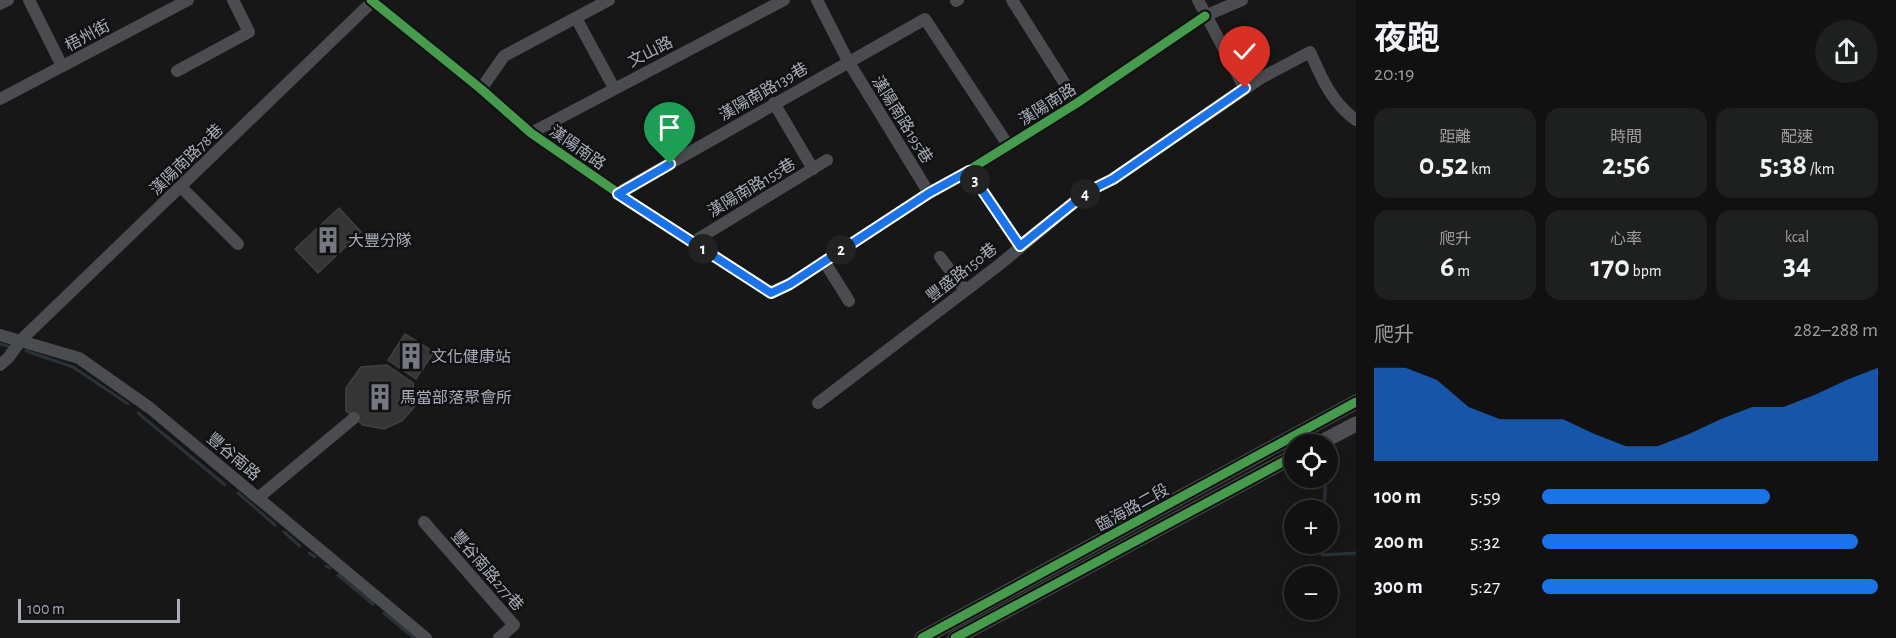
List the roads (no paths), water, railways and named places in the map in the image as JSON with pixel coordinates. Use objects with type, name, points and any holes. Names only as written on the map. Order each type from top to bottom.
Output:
[{"type":"main road","name":"臨海路二段","points":[[922,638],[1356,402]]},
{"type":"main road","points":[[1337,434],[1356,424]]},
{"type":"main road","name":"臨海路二段","points":[[955,638],[1284,461]]},
{"type":"street","points":[[0,4],[8,0]]},
{"type":"street","points":[[29,0],[62,66]]},
{"type":"street","name":"梧州街","points":[[0,99],[188,0]]},
{"type":"street","points":[[177,71],[249,32],[233,0]]},
{"type":"street","name":"漢陽南路","points":[[373,0],[481,88],[531,133],[618,194],[771,293],[790,284],[929,193],[1077,104],[1206,16],[1242,0]]},
{"type":"street","name":"漢陽南路78巷","points":[[0,365],[21,340],[373,0]]},
{"type":"street","points":[[481,88],[504,56],[609,0]]},
{"type":"street","name":"文山路","points":[[531,133],[784,0]]},
{"type":"street","name":"漢陽南路195巷","points":[[817,0],[848,61],[929,193]]},
{"type":"street","points":[[1012,0],[1077,104]]},
{"type":"street","points":[[1198,0],[1245,88]]},
{"type":"street","points":[[576,18],[614,88]]},
{"type":"street","name":"漢陽南路139巷","points":[[618,194],[774,103],[925,19],[1008,145]]},
{"type":"street","name":"豐盛路150巷","points":[[818,403],[965,290],[1087,192],[1113,179],[1245,88],[1284,64],[1310,52],[1325,86],[1342,110],[1356,120]]},
{"type":"street","points":[[774,103],[813,169]]},
{"type":"street","name":"漢陽南路155巷","points":[[693,242],[827,160]]},
{"type":"street","points":[[969,171],[1020,246]]},
{"type":"street","points":[[181,187],[238,244]]},
{"type":"street","points":[[940,257],[965,290]]},
{"type":"street","points":[[824,261],[849,301]]},
{"type":"street","name":"豐谷南路","points":[[0,335],[79,358],[150,408],[426,638]]},
{"type":"street","points":[[258,498],[354,418]]},
{"type":"street","name":"豐谷南路277巷","points":[[424,522],[514,625],[499,638]]},
{"type":"waterway","points":[[0,344],[8,346]]},
{"type":"waterway","points":[[26,351],[73,367],[128,404]]},
{"type":"waterway","points":[[138,413],[225,485]]},
{"type":"waterway","points":[[1325,488],[1325,500]]},
{"type":"waterway","points":[[238,493],[275,525]]},
{"type":"waterway","points":[[284,532],[300,546]]},
{"type":"waterway","points":[[309,553],[315,557]]},
{"type":"waterway","points":[[1322,554],[1356,553]]},
{"type":"waterway","points":[[326,566],[330,568]]},
{"type":"waterway","points":[[338,575],[373,604]]},
{"type":"waterway","points":[[384,613],[414,638]]},
{"type":"place","name":"大豐分隊","points":[[328,240]]},
{"type":"place","name":"文化健康站","points":[[411,356]]},
{"type":"place","name":"馬當部落聚會所","points":[[380,397]]}]
